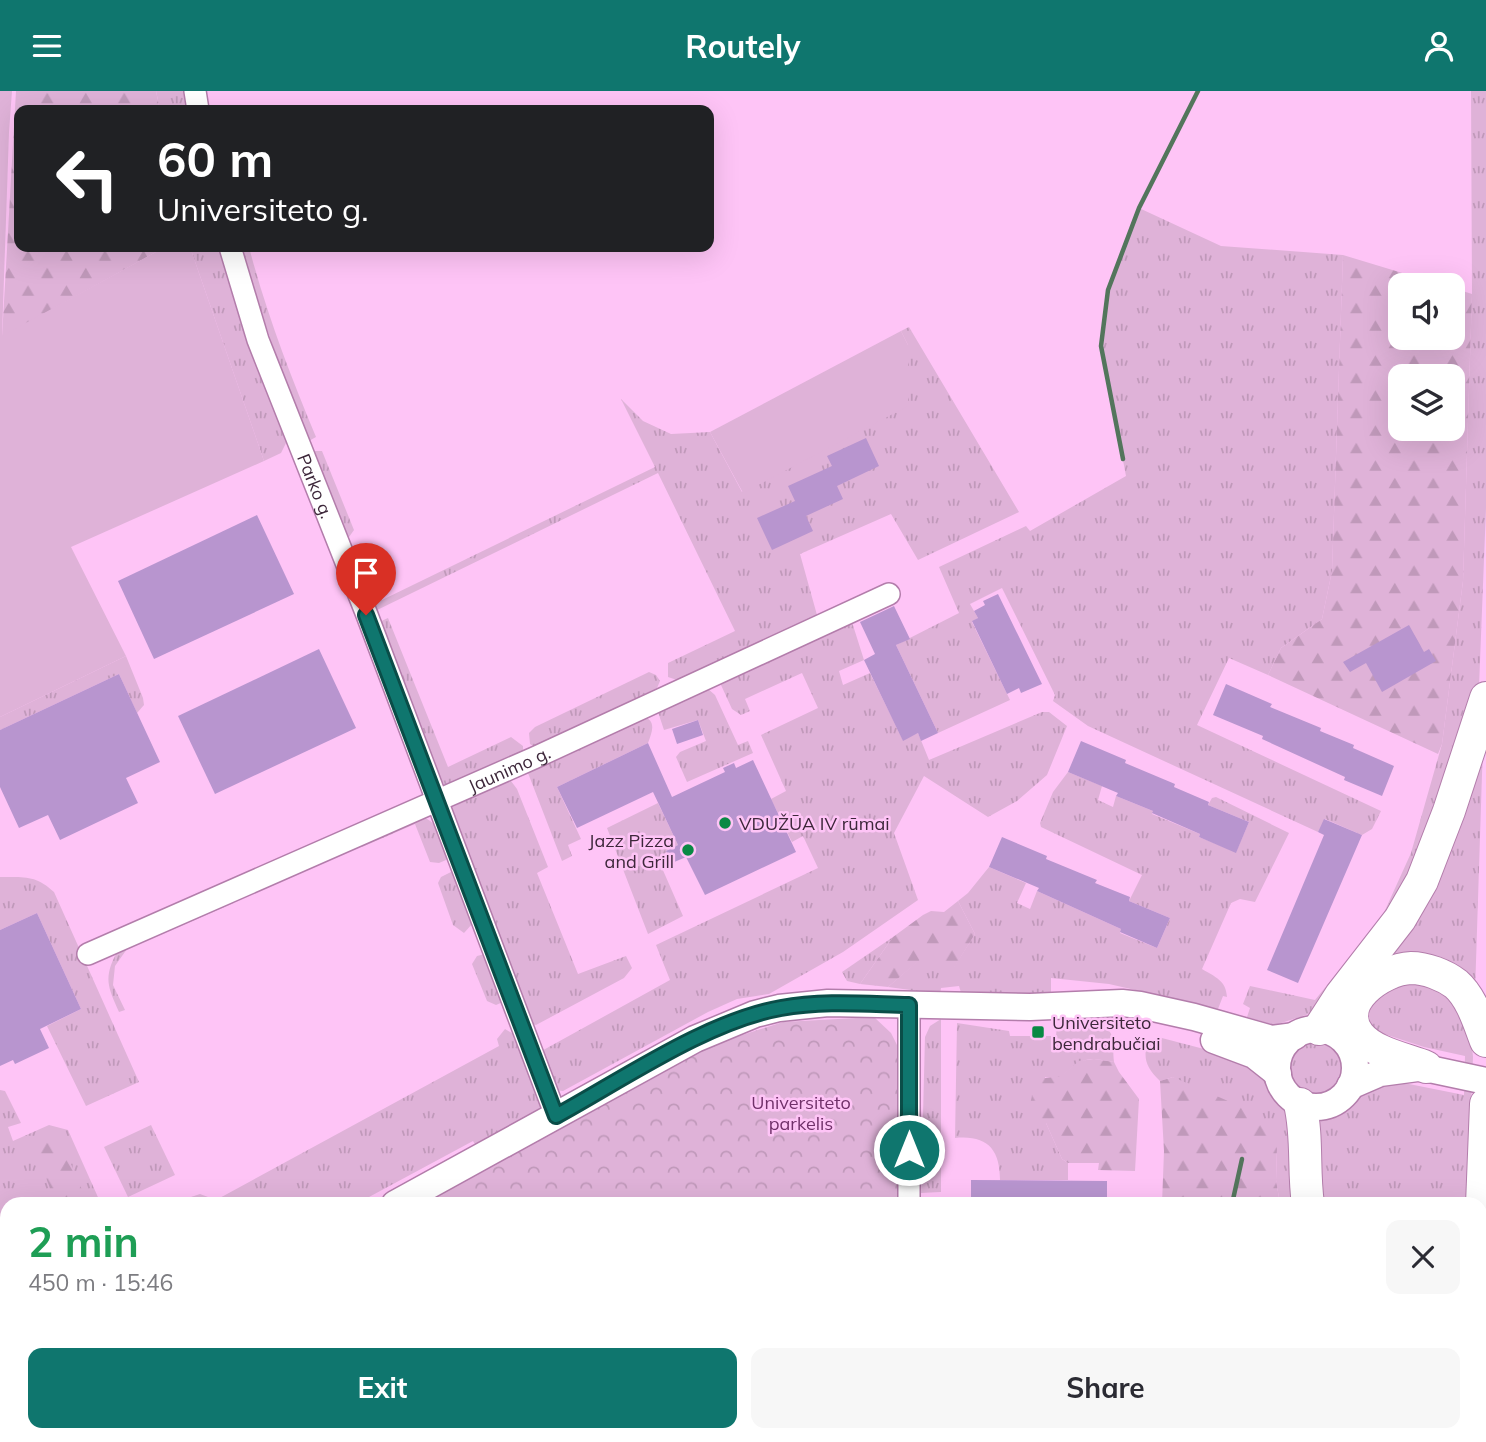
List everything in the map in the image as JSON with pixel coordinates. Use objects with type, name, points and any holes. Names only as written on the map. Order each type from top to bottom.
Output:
[{"type":"highway","points":[[1307,1033],[1400,919],[1422,881],[1449,811],[1486,698]]},
{"type":"highway","points":[[1426,1067],[1368,1044],[1354,1028],[1351,1019],[1354,1004],[1365,988],[1385,975],[1410,968],[1432,971],[1456,985],[1468,999],[1486,1041]]},
{"type":"highway","points":[[1300,1104],[1305,1122],[1304,1176],[1307,1197]]},
{"type":"highway","points":[[1482,1197],[1486,1104]]},
{"type":"main road","points":[[408,1197],[695,1039],[755,1014],[804,1004],[1030,1007],[1102,1003],[1140,1005],[1272,1039],[1307,1033],[1331,1032],[1342,1039],[1350,1049],[1354,1074],[1344,1095],[1323,1106],[1300,1104],[1285,1092],[1278,1074],[1280,1052],[1307,1033]]},
{"type":"main road","points":[[1030,1007],[1126,1020],[1222,1042],[1254,1055],[1278,1074]]},
{"type":"main road","points":[[1350,1049],[1362,1055],[1486,1081]]},
{"type":"main road","points":[[1350,1086],[1380,1073],[1426,1067]]},
{"type":"street","name":"Parko g.","points":[[232,252],[258,340],[369,621],[556,1116]]},
{"type":"street","name":"Jaunimo g.","points":[[88,954],[534,758],[889,594]]},
{"type":"street","points":[[909,1005],[909,1197]]},
{"type":"green space","points":[[0,91],[12,91],[2,336],[156,252],[192,252],[264,461],[71,547],[126,656],[0,717]]},
{"type":"green space","points":[[16,91],[156,91],[159,105],[15,105]]},
{"type":"green space","points":[[156,91],[188,91],[190,105],[159,105]]},
{"type":"green space","points":[[1471,91],[1486,91],[1486,508],[1479,687],[1397,910],[1312,1013],[1275,1025],[1247,1017],[1250,1008],[1243,1004],[1250,986],[1315,1000],[1382,917],[1411,853],[1442,744],[1463,581],[1472,294]]},
{"type":"green space","points":[[14,126],[14,252],[156,252],[2,337]]},
{"type":"green space","points":[[1139,208],[1221,246],[1343,255],[1332,571],[1322,619],[1281,648],[1268,675],[1229,658],[1197,725],[1381,811],[1372,829],[1362,835],[1325,819],[1318,832],[1088,726],[1053,701],[1055,695],[1002,588],[970,604],[978,618],[972,622],[1010,700],[938,733],[896,645],[959,613],[939,567],[1026,526],[1030,531],[1126,476],[1101,346],[1108,290]]},
{"type":"green space","points":[[192,252],[221,252],[241,319],[286,434],[286,443],[281,453],[264,461]]},
{"type":"green space","points":[[240,252],[250,252],[279,343],[316,437],[307,442]]},
{"type":"green space","points":[[1343,255],[1402,273],[1388,273],[1388,350],[1465,350],[1465,292],[1472,294],[1463,581],[1442,744],[1438,754],[1268,675],[1281,648],[1322,619],[1332,571]]},
{"type":"green space","points":[[909,327],[1019,512],[918,560],[891,514],[800,554],[817,615],[677,680],[668,677],[668,663],[735,631],[658,473],[373,612],[351,558],[354,552],[362,550],[382,600],[655,467],[621,399],[643,421],[671,434],[710,432],[742,492],[908,345],[901,331]]},
{"type":"green space","points":[[901,331],[908,345],[908,406],[743,493],[710,432]]},
{"type":"green space","points":[[315,451],[322,451],[354,530],[349,537],[344,535],[311,455]]},
{"type":"green space","points":[[388,618],[448,767],[511,737],[523,746],[523,751],[447,786],[437,779],[377,623]]},
{"type":"green space","points":[[851,619],[864,660],[839,671],[843,685],[870,673],[903,740],[918,733],[929,760],[1042,712],[1049,712],[1067,726],[1047,775],[1017,801],[988,817],[924,776],[894,833],[918,900],[843,952],[769,994],[737,999],[708,1012],[563,1091],[555,1090],[538,1053],[670,980],[656,945],[818,868],[803,836],[792,842],[771,799],[786,791],[761,735],[818,708],[802,673],[745,699],[750,711],[741,715],[732,709],[721,685],[724,676]]},
{"type":"green space","points":[[126,656],[143,698],[144,705],[137,713],[119,674],[0,730],[0,717]]},
{"type":"green space","points":[[649,672],[656,675],[660,681],[657,688],[535,747],[530,744],[529,733],[535,727]]},
{"type":"green space","points":[[707,688],[715,695],[738,745],[748,741],[753,753],[687,782],[676,757],[680,752],[706,741],[698,720],[664,730],[658,712],[661,706]]},
{"type":"green space","points":[[643,716],[652,724],[648,743],[557,787],[581,839],[568,845],[572,856],[562,861],[528,773],[531,768]]},
{"type":"green space","points":[[1483,743],[1475,993],[1368,972]]},
{"type":"green space","points":[[1068,772],[1102,786],[1098,800],[1113,807],[1116,796],[1236,852],[1249,822],[1208,805],[1212,798],[1216,797],[1289,833],[1255,902],[1240,899],[1231,903],[1202,969],[1219,980],[1226,991],[1227,997],[1223,996],[1218,1009],[1109,984],[1051,978],[1051,992],[1011,997],[962,996],[959,986],[941,988],[940,994],[888,987],[927,953],[954,967],[975,934],[958,901],[989,867],[1026,883],[1017,903],[1030,909],[1037,891],[1121,929],[1120,933],[1157,948],[1170,918],[1129,901],[1142,875],[1041,827],[1040,823],[1053,792]]},
{"type":"green space","points":[[505,780],[511,781],[517,789],[548,867],[537,873],[578,974],[626,956],[632,968],[624,978],[536,1025],[528,1022],[451,808]]},
{"type":"green space","points":[[658,803],[678,845],[666,851],[672,863],[662,868],[683,916],[648,934],[607,828]]},
{"type":"green space","points":[[418,816],[431,821],[440,832],[446,846],[446,860],[439,863],[430,862],[415,824],[362,847],[361,842]]},
{"type":"green space","points":[[451,872],[456,874],[473,923],[464,933],[453,925],[438,883],[441,877]]},
{"type":"green space","points":[[0,877],[35,880],[54,892],[139,1082],[86,1106],[47,1026],[81,1009],[37,913],[0,930]]},
{"type":"green space","points":[[229,900],[234,903],[127,949],[115,966],[113,985],[125,1010],[119,1012],[109,982],[110,969],[117,952]]},
{"type":"green space","points":[[958,901],[975,934],[954,968],[927,954],[888,987],[860,984],[893,937],[923,915],[931,911],[944,912]]},
{"type":"green space","points":[[893,937],[860,984],[847,981],[842,972]]},
{"type":"green space","points":[[485,954],[503,1002],[496,1005],[487,1001],[472,964],[477,956]]},
{"type":"green space","points":[[1405,976],[1447,988],[1470,1026],[1473,1057],[1467,1197],[1317,1197],[1317,1133],[1321,1119],[1375,1082],[1394,1081],[1464,1095],[1465,1056],[1424,1047],[1375,1031],[1359,1013]]},
{"type":"green space","name":"Universiteto parkelis","points":[[874,1017],[891,1033],[899,1049],[898,1197],[437,1197],[711,1045],[783,1022]]},
{"type":"green space","points":[[941,1019],[941,1192],[921,1193],[925,1037],[930,1026]]},
{"type":"green space","points":[[1098,1022],[1111,1034],[1114,1062],[1085,1060],[1061,1077],[1045,1077],[1046,1123],[1062,1159],[1068,1163],[1068,1180],[1000,1180],[997,1160],[990,1146],[976,1139],[955,1138],[957,1023],[1009,1031],[1010,1036],[1056,1036],[1057,1026]]},
{"type":"green space","points":[[505,1029],[515,1035],[542,1106],[537,1113],[476,1146],[473,1141],[369,1197],[222,1197],[499,1046],[497,1039]]},
{"type":"green space","points":[[1158,1037],[1204,1049],[1250,1067],[1265,1076],[1295,1119],[1296,1197],[1279,1197],[1276,1180],[1277,1148],[1173,1077],[1160,1081],[1147,1064],[1147,1043]]},
{"type":"green space","points":[[1321,1041],[1331,1045],[1339,1053],[1343,1068],[1339,1083],[1331,1091],[1311,1095],[1301,1091],[1293,1083],[1289,1063],[1293,1053],[1301,1045]]},
{"type":"green space","points":[[1094,1059],[1114,1062],[1139,1099],[1135,1171],[1098,1170],[1099,1163],[1068,1163],[1062,1159],[1046,1123],[1027,1117],[1036,1079],[1061,1076],[1079,1061]]},
{"type":"green space","points":[[1173,1077],[1260,1115],[1277,1148],[1276,1180],[1279,1197],[1162,1197],[1164,1151],[1160,1081]]},
{"type":"green space","points":[[0,1090],[5,1091],[21,1123],[8,1127],[13,1141],[49,1125],[68,1130],[98,1197],[0,1197]]},
{"type":"green space","points":[[151,1125],[175,1175],[128,1197],[104,1147]]},
{"type":"green space","points":[[60,1138],[85,1197],[53,1197],[34,1146],[41,1139]]},
{"type":"building","points":[[866,438],[879,466],[837,486],[843,499],[806,516],[813,531],[772,550],[757,518],[795,501],[788,486],[832,466],[827,456]]},
{"type":"building","points":[[257,515],[294,594],[154,659],[118,581]]},
{"type":"building","points":[[998,594],[1042,684],[1021,693],[1019,688],[1007,694],[972,621],[978,618],[974,611],[985,605],[983,601]]},
{"type":"building","points":[[894,606],[910,639],[896,645],[938,733],[921,741],[918,733],[903,741],[864,660],[875,654],[860,622]]},
{"type":"building","points":[[1409,625],[1424,652],[1429,649],[1436,661],[1382,692],[1366,663],[1350,672],[1343,662]]},
{"type":"building","points":[[319,649],[356,728],[215,794],[178,716]]},
{"type":"building","points":[[119,674],[160,762],[126,778],[138,803],[60,840],[48,815],[19,828],[0,787],[0,730]]},
{"type":"building","points":[[1226,684],[1272,704],[1270,707],[1321,728],[1320,731],[1394,766],[1382,796],[1262,739],[1263,736],[1213,715]]},
{"type":"building","points":[[698,720],[703,735],[677,744],[672,729]]},
{"type":"building","points":[[1081,741],[1175,784],[1174,787],[1209,802],[1208,805],[1249,822],[1236,853],[1199,837],[1200,834],[1152,813],[1153,811],[1116,796],[1118,793],[1068,772]]},
{"type":"building","name":"VDUŽŪA IV rūmai","points":[[648,743],[672,797],[725,772],[723,768],[734,763],[736,768],[753,760],[796,852],[705,895],[686,857],[672,863],[666,851],[678,845],[653,792],[577,828],[557,787]]},
{"type":"building","points":[[1324,819],[1362,835],[1298,983],[1267,970],[1324,835],[1318,832]]},
{"type":"building","points":[[1002,837],[1097,880],[1095,883],[1130,897],[1129,901],[1170,918],[1157,948],[1037,891],[1039,888],[989,867]]},
{"type":"building","points":[[37,913],[81,1009],[40,1029],[49,1048],[15,1064],[13,1060],[0,1066],[0,930]]},
{"type":"building","points":[[971,1180],[1107,1181],[1107,1197],[971,1197]]},
{"type":"waterway","points":[[1123,459],[1101,346],[1108,290],[1139,208],[1198,91]]},
{"type":"waterway","points":[[1234,1197],[1242,1159]]},
{"type":"place","name":"VDUŽŪA IV rūmai","points":[[725,823]]},
{"type":"place","name":"Jazz Pizza and Grill","points":[[688,850]]},
{"type":"place","name":"Universiteto bendrabučiai","points":[[1038,1032]]},
{"type":"route","points":[[366,615],[556,1116],[695,1039],[755,1014],[804,1004],[909,1005],[909,1150]]}]
